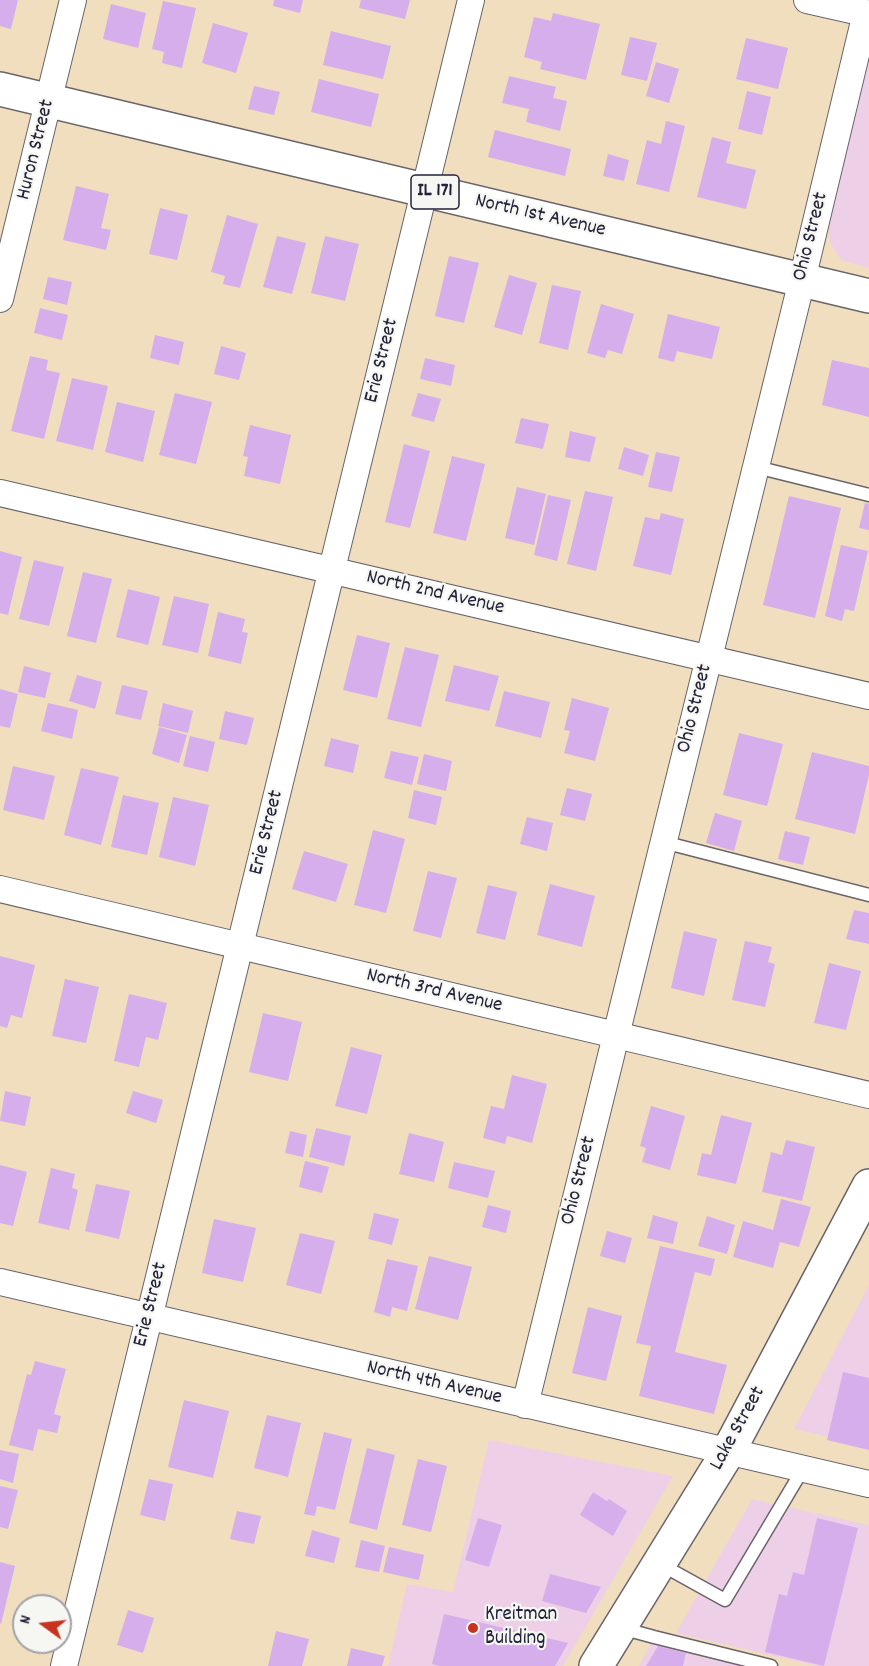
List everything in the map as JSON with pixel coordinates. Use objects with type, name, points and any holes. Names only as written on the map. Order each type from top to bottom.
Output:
[{"type":"main road","name":"North 1st Avenue","points":[[0,89],[869,296]]},
{"type":"main road","name":"Lake Street","points":[[596,1666],[728,1452],[869,1186]]},
{"type":"street","name":"Huron Street","points":[[0,299],[73,0]]},
{"type":"street","name":"Erie Street","points":[[64,1666],[471,0]]},
{"type":"street","points":[[807,0],[868,9]]},
{"type":"street","name":"Ohio Street","points":[[525,1405],[868,9]]},
{"type":"street","name":"North 2nd Avenue","points":[[0,493],[869,696]]},
{"type":"street","name":"North 3rd Avenue","points":[[0,889],[869,1095]]},
{"type":"street","name":"North 4th Avenue","points":[[0,1282],[869,1484]]},
{"type":"lane","points":[[756,467],[869,495]]},
{"type":"lane","points":[[663,842],[869,895]]},
{"type":"lane","points":[[659,1564],[725,1599],[803,1469]]},
{"type":"lane","points":[[620,1627],[771,1666]]},
{"type":"shaded area","points":[[869,54],[869,268],[841,260],[830,242],[828,225]]},
{"type":"shaded area","points":[[869,1285],[869,1446],[794,1429]]},
{"type":"shaded area","points":[[489,1440],[673,1476],[563,1666],[388,1666],[407,1584],[453,1592]]},
{"type":"shaded area","points":[[752,1499],[869,1525],[869,1666],[817,1666],[676,1633]]},
{"type":"shaded area","points":[[654,1637],[770,1666],[639,1666]]},
{"type":"building","points":[[0,0],[18,0],[11,29],[0,26]]},
{"type":"building","points":[[274,0],[303,0],[300,13],[273,6]]},
{"type":"building","points":[[361,0],[410,0],[405,19],[359,8]]},
{"type":"building","points":[[163,1],[196,8],[182,68],[162,63],[164,52],[152,49]]},
{"type":"building","points":[[111,4],[146,13],[138,48],[103,39]]},
{"type":"building","points":[[553,13],[600,24],[586,80],[540,69],[542,62],[524,57],[534,17],[551,21]]},
{"type":"building","points":[[213,23],[248,33],[236,73],[202,63]]},
{"type":"building","points":[[331,31],[391,46],[383,79],[323,65]]},
{"type":"building","points":[[630,37],[657,43],[647,81],[621,75]]},
{"type":"building","points":[[746,38],[788,48],[778,89],[736,79]]},
{"type":"building","points":[[656,62],[679,69],[669,103],[646,96]]},
{"type":"building","points":[[509,76],[556,87],[553,98],[567,101],[560,131],[526,122],[529,109],[502,103]]},
{"type":"building","points":[[319,79],[379,94],[371,127],[311,112]]},
{"type":"building","points":[[254,86],[280,92],[274,115],[248,109]]},
{"type":"building","points":[[747,91],[771,97],[762,135],[738,129]]},
{"type":"building","points":[[666,121],[685,126],[669,192],[636,184],[647,140],[661,144]]},
{"type":"building","points":[[495,130],[571,149],[565,176],[488,157]]},
{"type":"building","points":[[712,137],[731,142],[726,163],[756,170],[746,209],[697,197]]},
{"type":"building","points":[[608,154],[629,160],[624,181],[603,176]]},
{"type":"building","points":[[76,186],[109,194],[101,228],[111,230],[106,250],[63,240]]},
{"type":"building","points":[[160,208],[188,215],[177,260],[149,254]]},
{"type":"building","points":[[227,215],[258,224],[240,288],[223,284],[225,276],[211,272]]},
{"type":"building","points":[[277,236],[306,243],[292,294],[263,287]]},
{"type":"building","points":[[325,236],[359,244],[345,301],[311,293]]},
{"type":"building","points":[[449,256],[479,263],[464,323],[435,316]]},
{"type":"building","points":[[509,275],[537,283],[522,335],[494,327]]},
{"type":"building","points":[[48,277],[72,282],[67,305],[43,299]]},
{"type":"building","points":[[552,285],[581,291],[568,350],[539,343]]},
{"type":"building","points":[[601,304],[634,314],[622,354],[608,350],[605,358],[587,353]]},
{"type":"building","points":[[40,308],[68,315],[62,340],[34,333]]},
{"type":"building","points":[[668,314],[720,327],[712,359],[677,351],[674,362],[658,358]]},
{"type":"building","points":[[155,335],[184,342],[179,365],[150,358]]},
{"type":"building","points":[[221,346],[246,353],[239,380],[214,374]]},
{"type":"building","points":[[30,356],[48,360],[46,370],[60,373],[44,439],[11,431]]},
{"type":"building","points":[[425,358],[455,365],[451,386],[420,379]]},
{"type":"building","points":[[832,360],[869,368],[869,417],[822,405]]},
{"type":"building","points":[[72,378],[108,386],[93,450],[56,441]]},
{"type":"building","points":[[175,393],[212,402],[196,464],[159,455]]},
{"type":"building","points":[[418,393],[441,399],[434,422],[411,416]]},
{"type":"building","points":[[117,402],[155,411],[143,462],[105,452]]},
{"type":"building","points":[[521,418],[549,424],[543,449],[515,443]]},
{"type":"building","points":[[250,425],[291,435],[280,484],[244,476],[248,457],[243,456]]},
{"type":"building","points":[[570,431],[596,437],[590,462],[565,457]]},
{"type":"building","points":[[404,444],[430,451],[410,528],[385,522]]},
{"type":"building","points":[[624,447],[649,455],[643,476],[618,469]]},
{"type":"building","points":[[656,452],[680,457],[672,492],[648,487]]},
{"type":"building","points":[[452,456],[485,464],[466,541],[433,533]]},
{"type":"building","points":[[517,487],[546,494],[534,545],[505,538]]},
{"type":"building","points":[[585,491],[613,497],[596,571],[567,564]]},
{"type":"building","points":[[548,495],[571,500],[557,561],[534,555]]},
{"type":"building","points":[[789,496],[841,508],[815,618],[763,605]]},
{"type":"building","points":[[865,503],[869,504],[869,530],[859,528]]},
{"type":"building","points":[[661,513],[684,519],[671,575],[633,566],[645,517],[659,520]]},
{"type":"building","points":[[841,545],[868,551],[854,611],[845,609],[842,621],[825,616]]},
{"type":"building","points":[[0,551],[22,557],[8,615],[0,613]]},
{"type":"building","points":[[34,560],[64,567],[49,626],[19,619]]},
{"type":"building","points":[[83,572],[112,579],[96,643],[67,636]]},
{"type":"building","points":[[128,589],[160,597],[148,645],[116,637]]},
{"type":"building","points":[[174,596],[209,604],[198,653],[162,645]]},
{"type":"building","points":[[218,612],[245,619],[242,632],[248,633],[241,664],[208,656]]},
{"type":"building","points":[[357,635],[390,643],[377,698],[343,690]]},
{"type":"building","points":[[405,647],[439,655],[421,727],[387,719]]},
{"type":"building","points":[[454,665],[499,676],[489,711],[445,701]]},
{"type":"building","points":[[24,666],[51,673],[45,698],[18,692]]},
{"type":"building","points":[[77,675],[102,682],[95,709],[69,701]]},
{"type":"building","points":[[122,685],[148,691],[141,720],[115,714]]},
{"type":"building","points":[[0,689],[18,694],[10,728],[0,726]]},
{"type":"building","points":[[504,691],[550,702],[541,738],[495,726]]},
{"type":"building","points":[[572,698],[609,708],[595,761],[564,753],[570,731],[564,730]]},
{"type":"building","points":[[48,703],[78,710],[72,739],[41,731]]},
{"type":"building","points":[[163,703],[193,711],[188,733],[158,726]]},
{"type":"building","points":[[225,711],[254,718],[247,745],[219,739]]},
{"type":"building","points":[[159,727],[187,735],[179,763],[152,754]]},
{"type":"building","points":[[739,733],[783,744],[767,806],[723,795]]},
{"type":"building","points":[[190,736],[215,742],[208,772],[183,766]]},
{"type":"building","points":[[331,738],[359,745],[353,773],[324,766]]},
{"type":"building","points":[[391,751],[419,757],[412,785],[384,778]]},
{"type":"building","points":[[812,752],[869,766],[869,775],[855,834],[795,819]]},
{"type":"building","points":[[424,754],[452,761],[446,791],[417,784]]},
{"type":"building","points":[[13,766],[55,776],[44,820],[3,810]]},
{"type":"building","points":[[81,768],[119,777],[101,845],[64,835]]},
{"type":"building","points":[[567,788],[592,794],[585,821],[560,815]]},
{"type":"building","points":[[414,790],[442,797],[436,825],[408,818]]},
{"type":"building","points":[[123,795],[159,803],[147,855],[111,847]]},
{"type":"building","points":[[173,797],[209,805],[195,866],[159,857]]},
{"type":"building","points":[[715,813],[742,821],[734,851],[706,843]]},
{"type":"building","points":[[527,817],[553,823],[547,851],[520,844]]},
{"type":"building","points":[[373,830],[405,839],[386,913],[354,905]]},
{"type":"building","points":[[785,831],[810,837],[803,865],[778,859]]},
{"type":"building","points":[[304,851],[348,864],[336,902],[292,889]]},
{"type":"building","points":[[428,871],[457,878],[441,938],[413,931]]},
{"type":"building","points":[[550,884],[595,896],[582,947],[537,935]]},
{"type":"building","points":[[488,885],[517,892],[505,940],[476,933]]},
{"type":"building","points":[[854,910],[869,913],[869,944],[846,939]]},
{"type":"building","points":[[684,931],[717,939],[704,996],[671,988]]},
{"type":"building","points":[[745,941],[772,947],[768,962],[775,964],[765,1007],[732,1000]]},
{"type":"building","points":[[0,956],[35,965],[22,1018],[11,1015],[7,1028],[0,1026]]},
{"type":"building","points":[[829,963],[861,971],[846,1030],[814,1023]]},
{"type":"building","points":[[65,979],[99,987],[86,1043],[52,1036]]},
{"type":"building","points":[[129,994],[167,1003],[158,1040],[146,1037],[139,1067],[114,1061]]},
{"type":"building","points":[[263,1013],[302,1022],[288,1081],[249,1072]]},
{"type":"building","points":[[351,1047],[382,1055],[367,1114],[335,1106]]},
{"type":"building","points":[[512,1075],[547,1084],[532,1143],[507,1136],[505,1144],[483,1138],[491,1106],[504,1109]]},
{"type":"building","points":[[5,1091],[31,1097],[25,1126],[0,1121]]},
{"type":"building","points":[[133,1091],[163,1100],[156,1123],[126,1113]]},
{"type":"building","points":[[651,1106],[685,1116],[670,1170],[642,1162],[646,1148],[640,1146]]},
{"type":"building","points":[[721,1115],[752,1123],[736,1184],[697,1175],[702,1153],[711,1155]]},
{"type":"building","points":[[316,1128],[351,1136],[344,1166],[309,1157]]},
{"type":"building","points":[[290,1131],[307,1135],[303,1157],[285,1153]]},
{"type":"building","points":[[409,1133],[444,1142],[434,1182],[399,1174]]},
{"type":"building","points":[[786,1140],[815,1147],[802,1201],[762,1192],[771,1152],[782,1155]]},
{"type":"building","points":[[305,1161],[329,1167],[322,1193],[299,1187]]},
{"type":"building","points":[[454,1162],[495,1171],[488,1198],[448,1188]]},
{"type":"building","points":[[0,1165],[27,1172],[13,1226],[0,1223]]},
{"type":"building","points":[[51,1168],[75,1174],[72,1188],[78,1190],[69,1230],[38,1223]]},
{"type":"building","points":[[96,1184],[130,1191],[119,1239],[85,1231]]},
{"type":"building","points":[[781,1199],[811,1207],[799,1247],[780,1242],[773,1268],[733,1257],[743,1221],[773,1230]]},
{"type":"building","points":[[488,1205],[511,1211],[506,1233],[482,1227]]},
{"type":"building","points":[[374,1213],[399,1219],[392,1245],[368,1239]]},
{"type":"building","points":[[653,1215],[678,1222],[673,1244],[647,1238]]},
{"type":"building","points":[[707,1216],[735,1225],[727,1254],[698,1246]]},
{"type":"building","points":[[214,1219],[256,1228],[243,1282],[202,1273]]},
{"type":"building","points":[[607,1231],[632,1238],[625,1263],[600,1256]]},
{"type":"building","points":[[300,1233],[335,1241],[321,1294],[286,1285]]},
{"type":"building","points":[[660,1246],[715,1259],[711,1276],[695,1272],[675,1352],[727,1365],[714,1414],[639,1396],[651,1346],[636,1343]]},
{"type":"building","points":[[429,1256],[472,1267],[458,1320],[415,1309]]},
{"type":"building","points":[[387,1259],[418,1266],[407,1311],[392,1307],[390,1317],[374,1312]]},
{"type":"building","points":[[588,1307],[622,1316],[606,1381],[572,1373]]},
{"type":"building","points":[[35,1361],[66,1369],[54,1414],[61,1416],[57,1433],[38,1429],[33,1451],[9,1445],[27,1374],[31,1375]]},
{"type":"building","points":[[843,1372],[869,1378],[869,1450],[827,1440]]},
{"type":"building","points":[[184,1400],[229,1411],[213,1478],[168,1467]]},
{"type":"building","points":[[267,1415],[301,1423],[288,1477],[254,1468]]},
{"type":"building","points":[[324,1432],[352,1439],[335,1510],[317,1506],[315,1516],[304,1514]]},
{"type":"building","points":[[367,1448],[395,1455],[377,1530],[349,1523]]},
{"type":"building","points":[[0,1450],[19,1454],[13,1483],[0,1479]]},
{"type":"building","points":[[418,1459],[447,1466],[431,1532],[402,1525]]},
{"type":"building","points":[[149,1479],[173,1484],[165,1521],[140,1515]]},
{"type":"building","points":[[0,1486],[18,1490],[8,1529],[0,1527]]},
{"type":"building","points":[[593,1492],[627,1511],[613,1536],[580,1515]]},
{"type":"building","points":[[237,1511],[261,1516],[254,1544],[230,1539]]},
{"type":"building","points":[[478,1518],[502,1525],[489,1567],[465,1560]]},
{"type":"building","points":[[817,1518],[858,1528],[824,1666],[765,1652],[779,1594],[787,1596],[793,1572],[804,1575]]},
{"type":"building","points":[[312,1530],[340,1538],[334,1563],[305,1556]]},
{"type":"building","points":[[361,1540],[385,1546],[379,1572],[355,1567]]},
{"type":"building","points":[[389,1547],[424,1555],[419,1580],[383,1572]]},
{"type":"building","points":[[0,1562],[15,1566],[1,1624],[0,1623]]},
{"type":"building","points":[[550,1574],[601,1587],[586,1613],[542,1601]]},
{"type":"building","points":[[128,1610],[154,1618],[143,1653],[117,1645]]},
{"type":"building","name":"Kreitman Building","points":[[444,1614],[568,1643],[555,1666],[440,1666],[432,1664]]},
{"type":"building","points":[[276,1631],[309,1639],[302,1666],[268,1666]]},
{"type":"building","points":[[658,1646],[686,1653],[683,1666],[646,1666]]},
{"type":"building","points":[[351,1648],[385,1656],[382,1666],[347,1666]]},
{"type":"place","name":"Kreitman Building","points":[[473,1628]]}]
